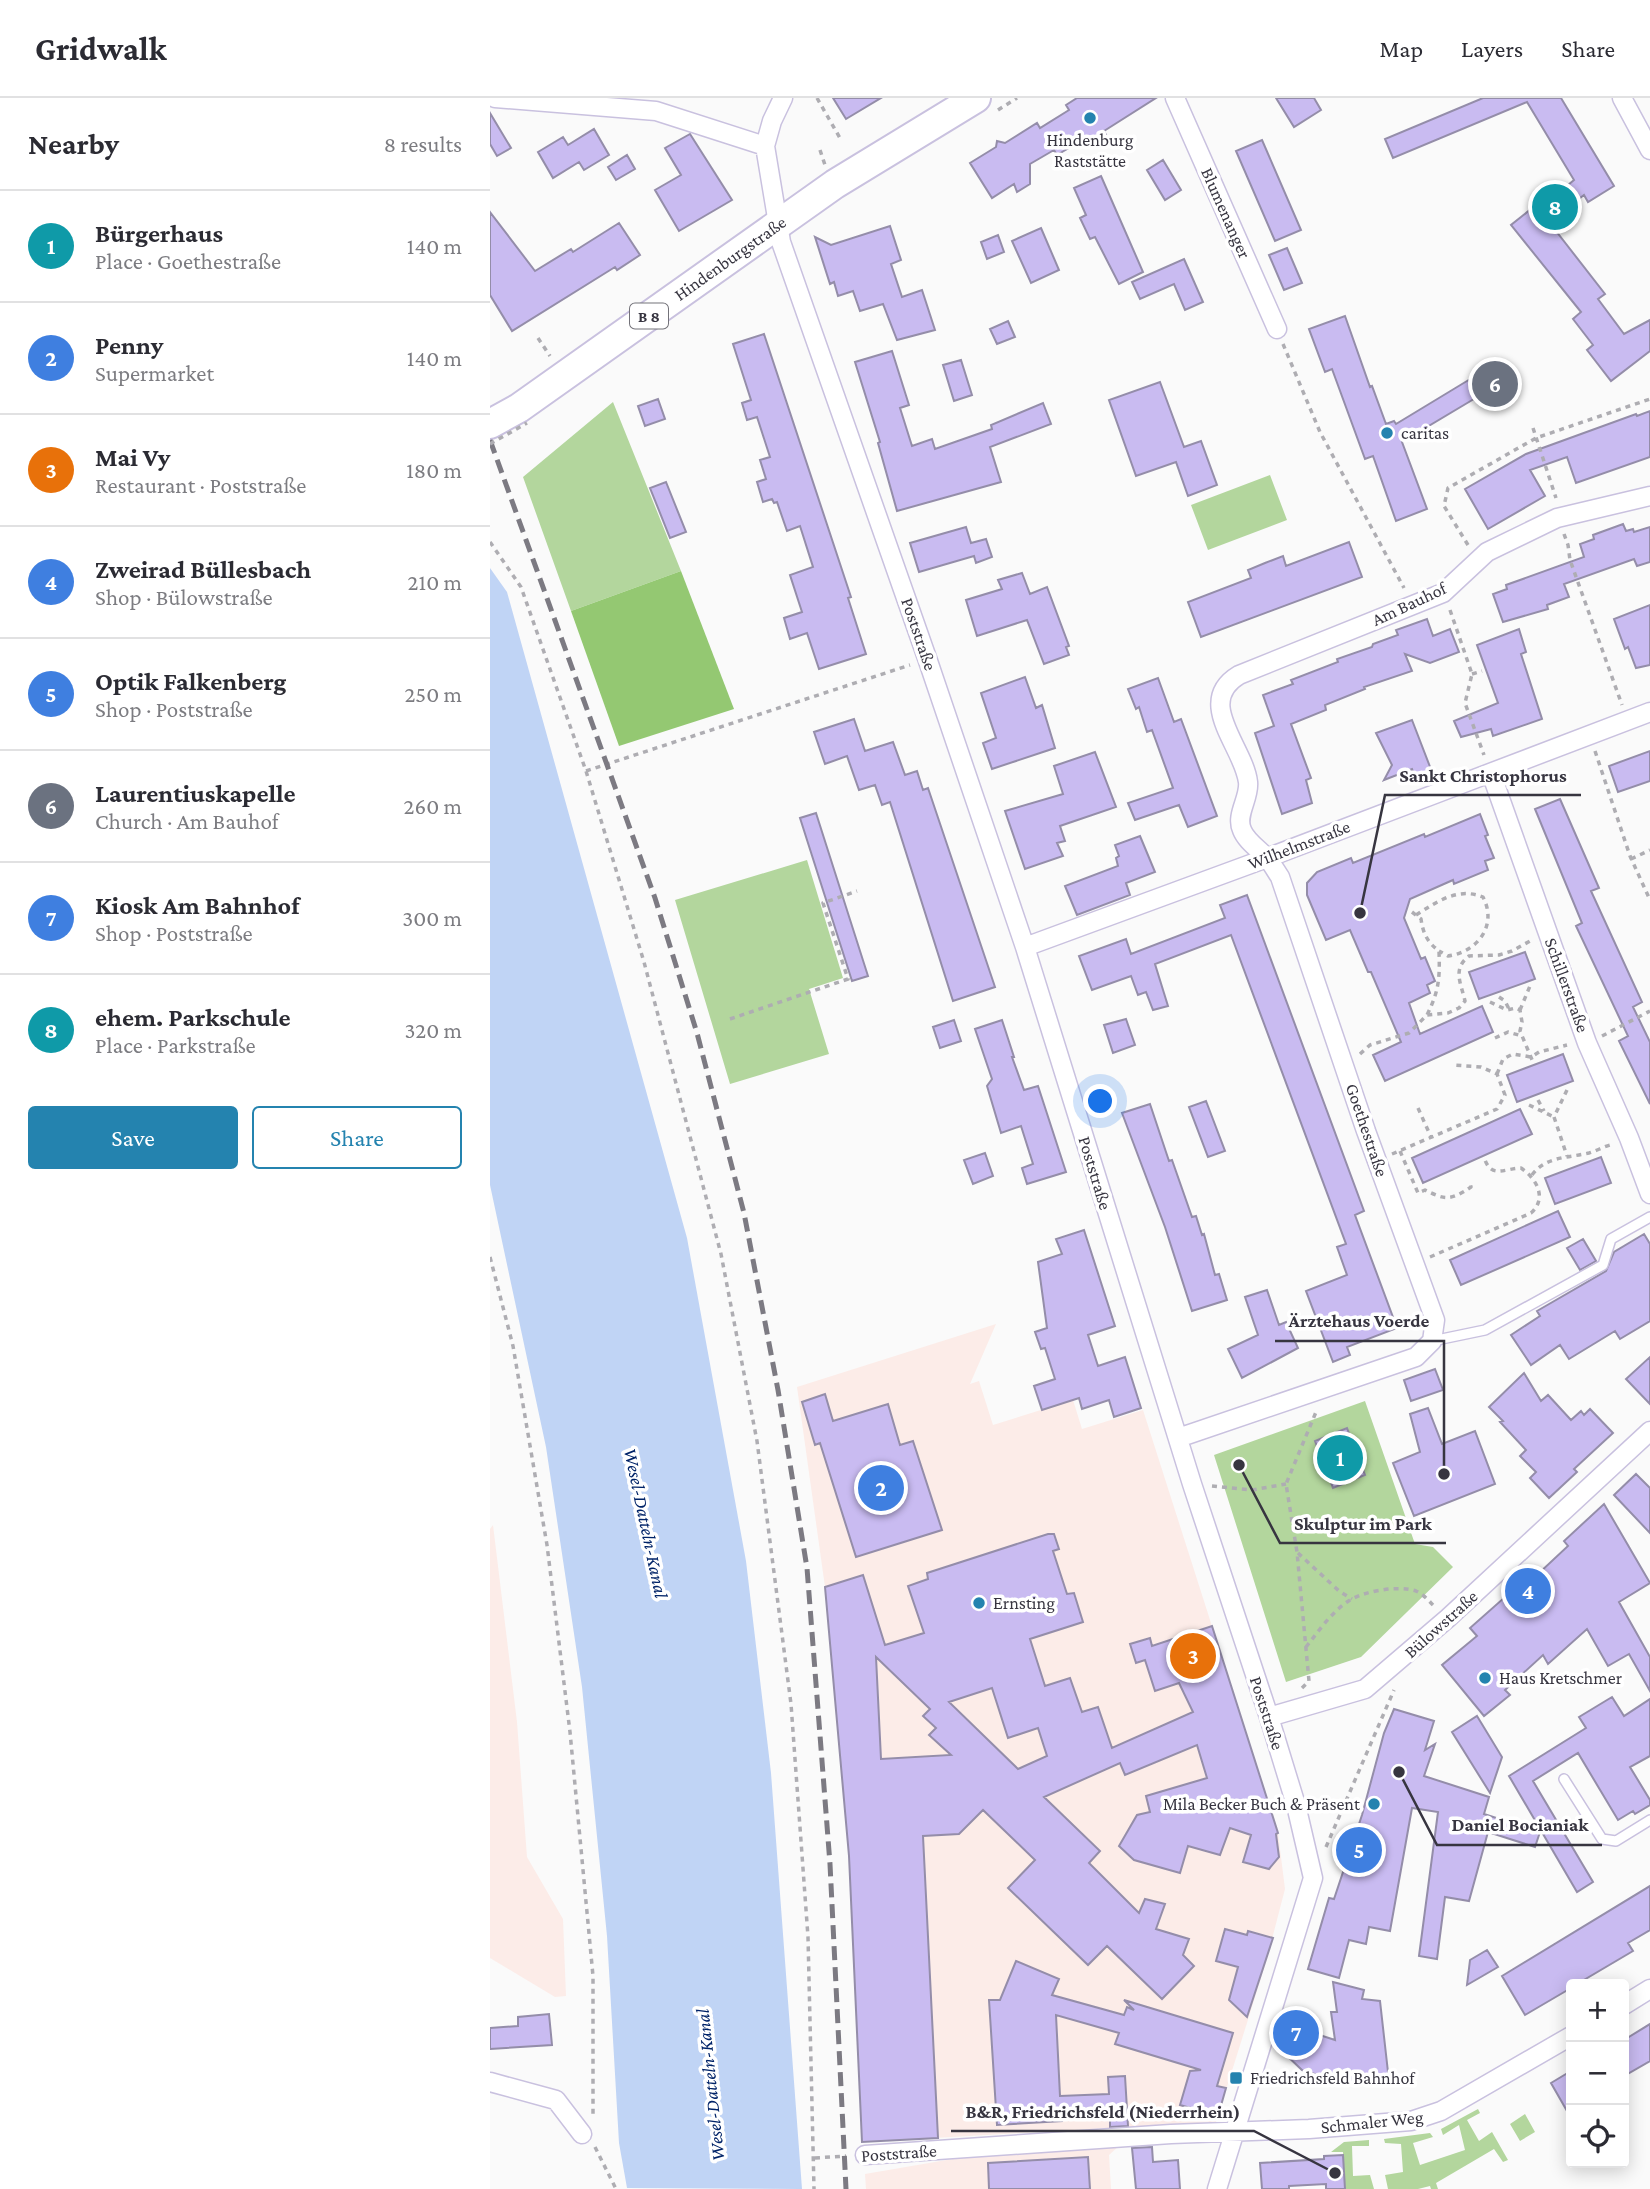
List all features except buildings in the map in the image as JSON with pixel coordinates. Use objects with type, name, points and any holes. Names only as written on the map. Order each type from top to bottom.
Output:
[{"type":"main road","name":"Hindenburgstraße","points":[[490,424],[523,415],[835,184],[976,98]]},
{"type":"street","points":[[495,98],[656,111],[765,146]]},
{"type":"street","name":"Poststraße","points":[[783,98],[772,121],[765,146],[781,242],[928,658],[1025,947],[1192,1484],[1269,1717],[1296,1805],[1313,1878]]},
{"type":"street","name":"Blumenanger","points":[[1175,98],[1277,329]]},
{"type":"street","points":[[1622,98],[1650,149]]},
{"type":"street","name":"Am Bauhof","points":[[1239,675],[1443,593],[1487,552],[1560,517],[1650,496]]},
{"type":"street","name":"Goethestraße","points":[[1239,675],[1227,682],[1220,697],[1221,715],[1248,781],[1240,819],[1242,830],[1280,877],[1435,1320],[1432,1341]]},
{"type":"street","name":"Wilhelmstraße","points":[[1025,947],[1650,712]]},
{"type":"street","name":"Schillerstraße","points":[[1491,773],[1587,1041],[1650,1194]]},
{"type":"street","points":[[1178,1438],[1416,1357],[1432,1341]]},
{"type":"street","name":"Bülowstraße","points":[[1269,1717],[1365,1689],[1448,1618],[1650,1432]]},
{"type":"street","points":[[1217,2189],[1313,1878]]},
{"type":"street","points":[[1629,2002],[1650,1989]]},
{"type":"street","name":"Schmaler Weg","points":[[1235,2133],[1421,2119],[1479,2091],[1566,2039]]},
{"type":"street","points":[[490,2082],[556,2100],[582,2134]]},
{"type":"street","name":"Poststraße","points":[[865,2155],[1171,2134],[1235,2133]]},
{"type":"lane","points":[[1432,1341],[1485,1330],[1603,1265],[1611,1239],[1650,1217]]},
{"type":"lane","points":[[1564,1779],[1602,1839],[1616,1841],[1650,1820]]},
{"type":"path","points":[[817,98],[840,138]]},
{"type":"path","points":[[1277,329],[1320,432],[1413,606]]},
{"type":"path","points":[[538,338],[555,364]]},
{"type":"path","points":[[1478,561],[1444,506],[1448,488],[1536,438],[1650,398]]},
{"type":"path","points":[[490,444],[523,415]]},
{"type":"path","points":[[1533,428],[1568,545],[1567,553],[1628,720]]},
{"type":"path","points":[[490,542],[521,587],[586,771],[644,962],[721,1254],[757,1441],[791,1704],[808,1937],[814,2189]]},
{"type":"path","points":[[1443,593],[1472,674],[1465,703],[1491,773]]},
{"type":"path","points":[[586,771],[928,658]]},
{"type":"path","points":[[1472,674],[1482,671]]},
{"type":"path","points":[[1590,735],[1631,859],[1650,899]]},
{"type":"path","points":[[1631,859],[1650,850]]},
{"type":"path","points":[[730,1019],[848,979],[823,903],[857,891]]},
{"type":"path","points":[[1469,891],[1483,897],[1490,911],[1488,923],[1470,950],[1448,956],[1439,951],[1431,945],[1423,932],[1421,919],[1414,913],[1456,894],[1469,891]]},
{"type":"path","points":[[1427,1015],[1448,1013],[1459,1008],[1465,1000],[1458,978],[1459,967],[1469,956],[1499,956],[1548,933]]},
{"type":"path","points":[[1342,1060],[1360,1054],[1370,1045],[1409,1033],[1427,1015],[1436,998],[1440,979],[1439,951]]},
{"type":"path","points":[[1530,986],[1520,1010],[1520,1031],[1533,1062]]},
{"type":"path","points":[[1521,991],[1527,993]]},
{"type":"path","points":[[1499,997],[1509,1009]]},
{"type":"path","points":[[1490,1002],[1520,1010]]},
{"type":"path","points":[[1496,1074],[1503,1059],[1508,1056],[1513,1054],[1531,1057],[1539,1052],[1587,1041],[1650,1011]]},
{"type":"path","points":[[1495,1038],[1508,1032],[1522,1036]]},
{"type":"path","points":[[1377,1159],[1497,1109],[1505,1096],[1496,1074],[1481,1068],[1453,1065]]},
{"type":"path","points":[[1564,1092],[1554,1117],[1567,1156]]},
{"type":"path","points":[[1538,1100],[1544,1112]]},
{"type":"path","points":[[1529,1105],[1554,1117]]},
{"type":"path","points":[[1418,1108],[1431,1137]]},
{"type":"path","points":[[1532,1176],[1542,1164],[1567,1156],[1587,1154],[1629,1138]]},
{"type":"path","points":[[1400,1151],[1418,1193],[1425,1190],[1446,1198],[1468,1190],[1470,1183]]},
{"type":"path","points":[[1415,1263],[1531,1213],[1539,1204],[1540,1195],[1532,1176],[1521,1168],[1493,1171],[1488,1168],[1485,1160]]},
{"type":"path","points":[[490,1257],[513,1346],[540,1506],[570,1732],[593,1976],[594,2116],[582,2134],[594,2145],[616,2189]]},
{"type":"path","points":[[1299,1690],[1309,1681],[1297,1552],[1286,1484],[1326,1389]]},
{"type":"path","points":[[1192,1484],[1252,1490],[1286,1484]]},
{"type":"path","points":[[1297,1552],[1339,1591],[1352,1599]]},
{"type":"path","points":[[1306,1647],[1328,1619],[1352,1599],[1365,1594],[1403,1588],[1419,1592],[1448,1618]]},
{"type":"path","points":[[1313,1878],[1394,1690]]},
{"type":"path","name":"Poststraße","points":[[815,2158],[865,2155]]},
{"type":"shaded area","points":[[996,1324],[970,1384],[979,1381],[993,1425],[1073,1400],[1082,1429],[1143,1410],[1278,1833],[1285,1889],[1266,1962],[1216,2122],[862,2142],[849,1856],[825,1587],[797,1387]]},
{"type":"shaded area","points":[[493,1525],[517,1722],[527,1857],[563,1919],[566,1996],[555,1997],[490,1958],[490,1529]]},
{"type":"shaded area","points":[[1120,2145],[1109,2155],[1111,2189],[866,2189],[865,2174],[999,2151]]},
{"type":"green space","points":[[613,402],[681,571],[571,611],[523,477]]},
{"type":"green space","points":[[1270,475],[1287,520],[1208,550],[1191,505]]},
{"type":"green space","points":[[681,571],[734,709],[619,746],[571,611]]},
{"type":"green space","points":[[807,860],[843,978],[809,989],[829,1054],[730,1084],[675,900]]},
{"type":"green space","points":[[1365,1401],[1415,1544],[1433,1547],[1453,1567],[1361,1657],[1286,1682],[1214,1455]]},
{"type":"green space","points":[[1478,2109],[1480,2113],[1467,2120],[1479,2141],[1492,2132],[1508,2160],[1503,2162],[1494,2149],[1436,2183],[1438,2189],[1431,2189],[1430,2186],[1418,2189],[1388,2189],[1385,2175],[1403,2172],[1401,2144],[1385,2143],[1384,2139],[1430,2133],[1433,2137],[1413,2143],[1420,2165],[1465,2150],[1459,2125],[1443,2135],[1441,2129]]},
{"type":"green space","points":[[1525,2114],[1535,2132],[1520,2141],[1510,2124]]},
{"type":"green space","points":[[1369,2140],[1369,2146],[1352,2146],[1353,2176],[1370,2175],[1374,2189],[1345,2189],[1343,2152],[1331,2152],[1344,2142]]},
{"type":"water","name":"Wesel-Datteln-Kanal","points":[[490,568],[507,592],[687,1238],[746,1561],[771,1773],[802,2189],[627,2188],[619,2143],[607,1936],[582,1687],[546,1447],[490,1185]]},
{"type":"railway","points":[[490,440],[655,898],[697,1033],[744,1213],[778,1390],[807,1568],[830,1864],[846,2189]]},
{"type":"place","name":"Hindenburg Raststätte","points":[[1090,118]]},
{"type":"place","name":"ehem. Parkschule","points":[[1555,207]]},
{"type":"place","name":"Laurentiuskapelle","points":[[1495,384]]},
{"type":"place","name":"caritas","points":[[1387,433]]},
{"type":"place","name":"Sankt Christophorus","points":[[1360,913]]},
{"type":"place","name":"Bürgerhaus","points":[[1340,1458]]},
{"type":"place","name":"Skulptur im Park","points":[[1239,1465]]},
{"type":"place","name":"Ärztehaus Voerde","points":[[1444,1474]]},
{"type":"place","name":"Penny","points":[[881,1488]]},
{"type":"place","name":"Zweirad Büllesbach","points":[[1528,1591]]},
{"type":"place","name":"Ernsting","points":[[979,1603]]},
{"type":"place","name":"Mai Vy","points":[[1193,1656]]},
{"type":"place","name":"Haus Kretschmer","points":[[1485,1678]]},
{"type":"place","name":"Daniel Bocianiak","points":[[1399,1772]]},
{"type":"place","name":"Mila Becker Buch & Präsent","points":[[1374,1804]]},
{"type":"place","name":"Optik Falkenberg","points":[[1359,1850]]},
{"type":"place","name":"Kiosk Am Bahnhof","points":[[1296,2033]]},
{"type":"place","name":"Friedrichsfeld Bahnhof","points":[[1236,2078]]},
{"type":"place","name":"B&R, Friedrichsfeld (Niederrhein)","points":[[1335,2173]]}]
